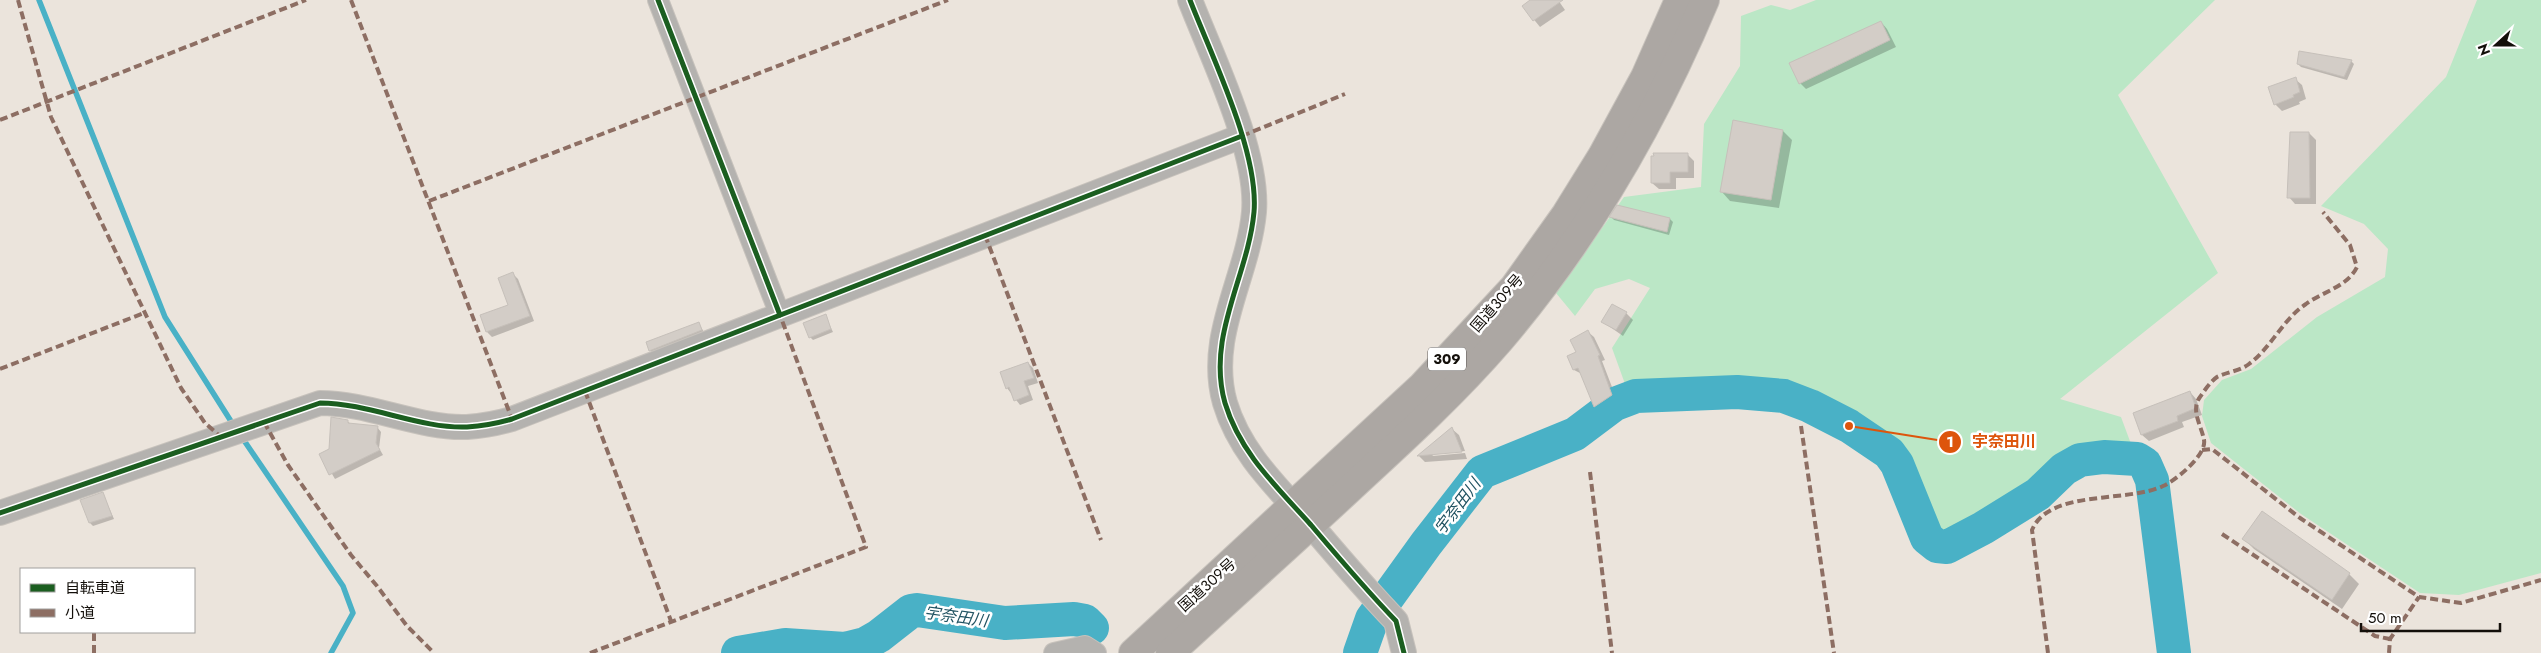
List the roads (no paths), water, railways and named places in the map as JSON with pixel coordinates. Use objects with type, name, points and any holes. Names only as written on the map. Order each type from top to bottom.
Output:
[{"type":"highway","name":"国道309号","points":[[1170,653],[1302,516],[1514,287],[1566,214],[1602,156],[1645,77],[1679,0]]},
{"type":"highway","name":"国道309号","points":[[1133,653],[1426,418],[1500,340],[1548,277],[1621,171],[1689,38],[1705,0]]},
{"type":"street","points":[[658,0],[780,315]]},
{"type":"street","points":[[1190,0],[1242,136],[1251,166],[1254,211],[1250,236],[1224,327],[1220,370],[1222,388],[1232,420],[1246,451],[1396,622],[1404,653]]},
{"type":"street","points":[[0,513],[320,403],[354,406],[445,425],[466,427],[504,422],[1242,136]]},
{"type":"street","points":[[1054,653],[1077,646],[1085,646],[1096,653]]},
{"type":"waterway","points":[[39,0],[165,317],[234,426]]},
{"type":"waterway","name":"宇奈田川","points":[[1360,653],[1372,619],[1426,544],[1482,472],[1575,434],[1615,404],[1636,396],[1737,392],[1784,396],[1810,406],[1849,426],[1889,453],[1897,464],[1927,538],[1937,546],[1947,547],[1983,528],[2038,494],[2064,469],[2080,460],[2104,457],[2137,459],[2145,464],[2152,480],[2174,653]]},
{"type":"waterway","points":[[241,436],[343,586],[353,613],[331,653]]},
{"type":"waterway","name":"宇奈田川","points":[[738,653],[785,645],[845,649],[865,644],[879,636],[911,611],[917,610],[1005,623],[1074,619],[1085,621],[1092,628]]},
{"type":"place","name":"宇奈田川","points":[[1849,426]]}]
